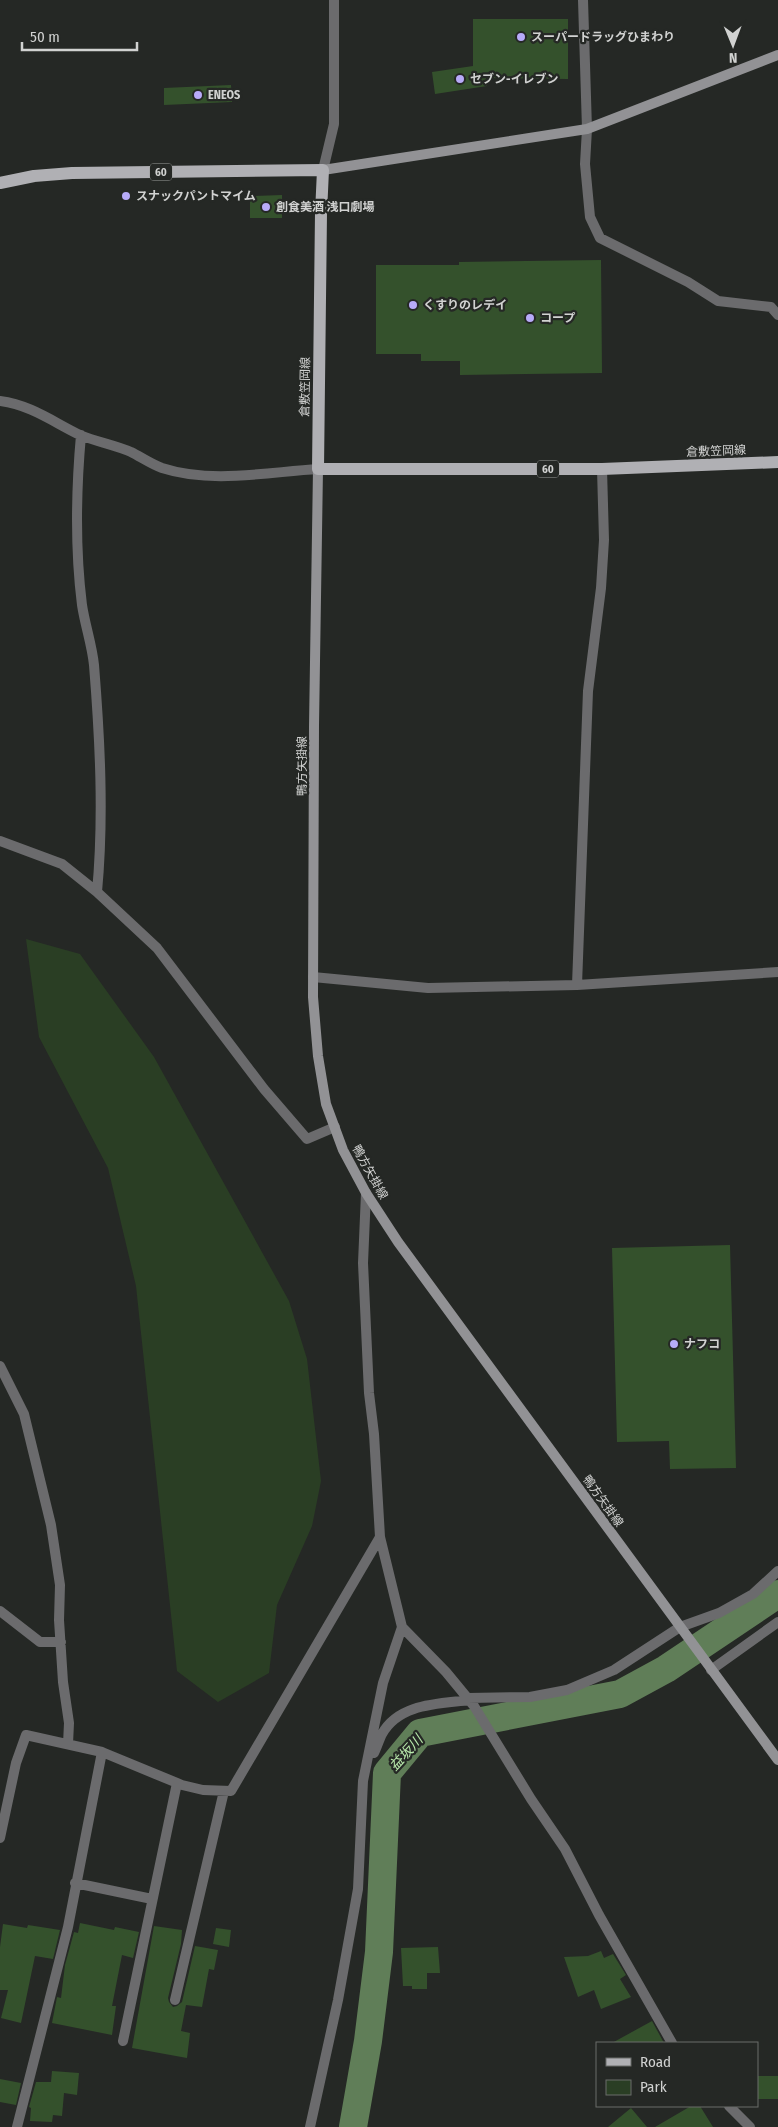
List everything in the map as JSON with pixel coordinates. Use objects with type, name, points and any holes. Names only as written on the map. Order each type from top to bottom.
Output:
[{"type":"main road","points":[[323,170],[587,129],[778,55]]},
{"type":"main road","name":"60","points":[[0,182],[34,176],[72,173],[323,170]]},
{"type":"main road","name":"倉敷笠岡線","points":[[323,170],[318,469],[602,469],[778,462]]},
{"type":"main road","name":"鴨方矢掛線","points":[[318,469],[313,977],[318,1056],[326,1104],[343,1150],[366,1193],[398,1242],[778,1760]]},
{"type":"street","points":[[323,170],[334,124],[334,0]]},
{"type":"street","points":[[583,0],[587,129],[585,164],[590,217],[600,238],[688,282],[718,301],[771,307],[778,315]]},
{"type":"street","points":[[0,401],[30,408],[80,435],[130,452],[161,467],[182,473],[222,475],[318,469]]},
{"type":"street","points":[[80,435],[76,498],[82,604],[93,662],[100,776],[100,864],[97,892]]},
{"type":"street","points":[[577,985],[588,691],[601,588],[604,540],[602,469]]},
{"type":"street","points":[[0,840],[62,864],[97,892],[156,948],[264,1090],[307,1139],[335,1128]]},
{"type":"street","points":[[313,977],[428,988],[577,985],[778,972]]},
{"type":"street","points":[[366,1193],[364,1281],[369,1393],[374,1434],[380,1537],[402,1627],[471,1701],[565,1849],[599,1915],[671,2042]]},
{"type":"street","points":[[0,1366],[24,1414],[50,1526],[60,1585],[63,1682],[70,1723],[68,1744]]},
{"type":"street","points":[[0,1838],[16,1763],[26,1735],[102,1752],[177,1782],[203,1790],[232,1791],[380,1537]]},
{"type":"street","points":[[363,1781],[382,1733],[398,1717],[418,1706],[530,1697],[567,1690],[614,1670],[682,1630],[719,1613],[753,1594],[778,1571]]},
{"type":"street","points":[[0,1611],[40,1642],[61,1642]]},
{"type":"street","points":[[711,1670],[778,1622]]},
{"type":"street","points":[[310,2127],[338,2000],[358,1889],[363,1781],[383,1683],[402,1627]]},
{"type":"street","points":[[17,2127],[68,1927],[75,1883],[102,1752]]},
{"type":"street","points":[[122,2041],[177,1782]]},
{"type":"street","points":[[175,2000],[224,1791]]},
{"type":"street","points":[[75,1883],[152,1899]]},
{"type":"street","points":[[730,2107],[750,2127]]},
{"type":"green space","points":[[26,939],[80,954],[154,1057],[289,1301],[307,1359],[321,1481],[312,1526],[277,1605],[269,1673],[218,1702],[177,1671],[136,1286],[108,1168],[39,1037]]},
{"type":"building","name":"スーパードラッグひまわり","points":[[473,19],[568,19],[568,79],[486,78],[487,86],[435,94],[432,72],[473,66]]},
{"type":"building","name":"ENEOS","points":[[231,85],[232,102],[164,105],[164,88]]},
{"type":"building","name":"創食美酒 浅口劇場","points":[[282,195],[282,218],[250,218],[250,196]]},
{"type":"building","name":"コープ","points":[[601,260],[602,373],[460,375],[460,361],[421,361],[421,354],[376,354],[376,265],[459,265],[459,262]]},
{"type":"building","name":"ナフコ","points":[[730,1245],[736,1468],[670,1469],[669,1441],[617,1442],[612,1248]]},
{"type":"building","points":[[80,1923],[114,1930],[115,1927],[139,1932],[133,1958],[122,1955],[112,2006],[116,2006],[112,2035],[52,2023],[57,1997],[61,1998],[65,1965],[74,1932],[78,1933]]},
{"type":"building","points":[[3,1924],[27,1928],[28,1925],[60,1930],[53,1959],[35,1956],[21,2023],[1,2018],[8,1990],[0,1990],[0,1947]]},
{"type":"building","points":[[154,1926],[182,1930],[181,1944],[168,1998],[173,2007],[182,2002],[195,1946],[218,1950],[214,1970],[209,1969],[202,2007],[186,2005],[181,2031],[190,2033],[187,2058],[132,2048]]},
{"type":"building","points":[[216,1928],[231,1930],[229,1947],[213,1944]]},
{"type":"building","points":[[438,1947],[440,1973],[427,1973],[427,1989],[412,1989],[412,1986],[403,1986],[401,1948]]},
{"type":"building","points":[[601,1951],[604,1958],[613,1954],[626,1975],[620,1979],[631,1997],[601,2009],[594,1990],[578,1997],[564,1957],[588,1956]]},
{"type":"building","points":[[652,2021],[663,2042],[614,2042]]},
{"type":"building","points":[[52,2071],[79,2073],[77,2095],[64,2093],[62,2116],[53,2115],[52,2122],[30,2121],[31,2108],[29,2107],[36,2082],[51,2082]]},
{"type":"building","points":[[758,2076],[778,2076],[778,2099],[758,2099]]},
{"type":"building","points":[[0,2079],[21,2083],[16,2105],[0,2102]]},
{"type":"building","points":[[689,2107],[701,2107],[713,2127],[655,2127]]},
{"type":"building","points":[[631,2108],[647,2127],[608,2127]]},
{"type":"waterway","name":"益坂川","points":[[353,2127],[368,2041],[379,1952],[387,1773],[420,1733],[620,1694],[666,1669],[778,1594]]},
{"type":"place","name":"スーパードラッグひまわり","points":[[521,37]]},
{"type":"place","name":"セブン-イレブン","points":[[460,79]]},
{"type":"place","name":"ENEOS","points":[[198,95]]},
{"type":"place","name":"スナックパントマイム","points":[[126,196]]},
{"type":"place","name":"創食美酒 浅口劇場","points":[[266,207]]},
{"type":"place","name":"くすりのレデイ","points":[[413,305]]},
{"type":"place","name":"コープ","points":[[530,318]]},
{"type":"place","name":"ナフコ","points":[[674,1344]]}]
